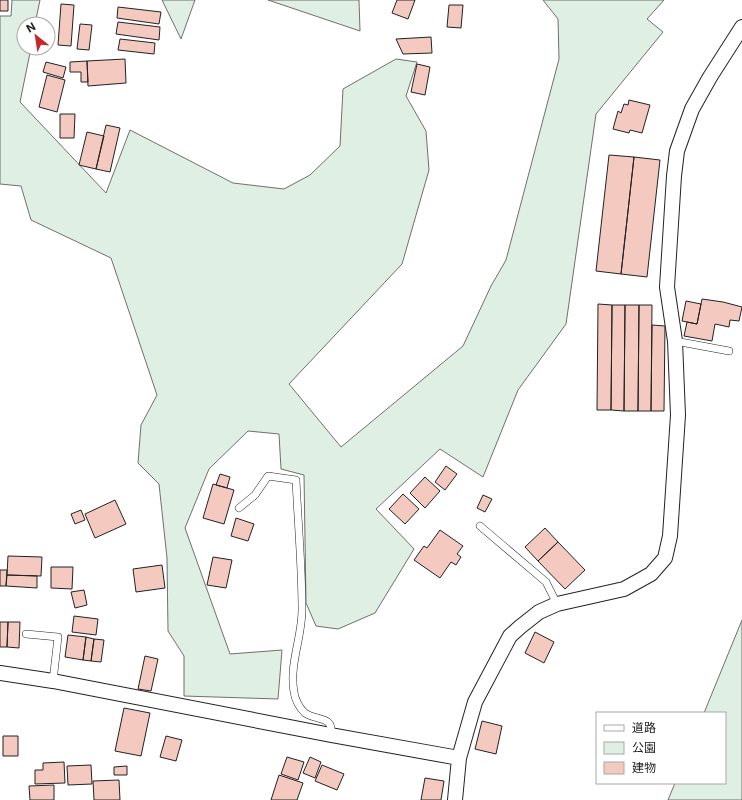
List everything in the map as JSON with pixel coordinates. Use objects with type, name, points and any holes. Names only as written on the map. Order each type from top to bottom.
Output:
[{"type":"street","points":[[455,800],[459,758],[475,702],[510,636],[539,612],[557,604],[624,589],[651,574],[664,558],[670,536],[678,415],[675,341],[667,287],[677,151],[692,109],[710,77],[742,27]]},
{"type":"street","points":[[0,673],[53,681],[331,735],[459,758]]},
{"type":"lane","points":[[675,341],[729,351]]},
{"type":"lane","points":[[239,508],[254,495],[268,476],[296,480],[302,612],[292,673],[294,692],[297,703],[305,713],[322,719],[330,724],[332,728],[331,735]]},
{"type":"lane","points":[[480,526],[546,582],[557,604]]},
{"type":"lane","points":[[26,634],[58,637],[53,681]]},
{"type":"green space","points":[[12,0],[40,0],[37,16],[16,16],[16,56],[29,56],[20,102],[106,193],[130,130],[233,183],[284,189],[310,175],[340,146],[343,89],[396,59],[417,62],[406,96],[426,131],[429,170],[402,264],[289,384],[341,447],[463,346],[491,286],[506,260],[559,59],[558,19],[543,0],[664,0],[647,19],[663,32],[596,114],[566,324],[518,390],[483,477],[440,449],[376,509],[414,549],[375,613],[338,629],[316,626],[306,603],[304,475],[281,469],[279,434],[248,431],[209,469],[185,528],[230,654],[282,650],[278,699],[184,696],[184,656],[168,631],[167,558],[159,484],[138,463],[141,425],[157,395],[111,258],[31,220],[21,186],[0,184],[0,16],[11,16]]},
{"type":"green space","points":[[162,0],[195,0],[181,39]]},
{"type":"green space","points":[[268,0],[359,0],[360,31]]},
{"type":"green space","points":[[742,620],[742,800],[668,800],[675,784],[726,784],[726,712],[704,712]]},
{"type":"building","points":[[0,0],[8,0],[8,11],[0,11]]},
{"type":"building","points":[[397,0],[415,0],[408,19],[392,13]]},
{"type":"building","points":[[61,4],[74,5],[71,46],[58,45]]},
{"type":"building","points":[[449,5],[463,5],[461,28],[447,27]]},
{"type":"building","points":[[118,7],[161,12],[159,24],[117,18]]},
{"type":"building","points":[[118,22],[160,27],[159,40],[116,34]]},
{"type":"building","points":[[80,24],[92,25],[89,50],[77,49]]},
{"type":"building","points":[[431,37],[432,53],[403,54],[396,39]]},
{"type":"building","points":[[120,39],[155,43],[154,54],[118,50]]},
{"type":"building","points":[[125,59],[126,83],[88,86],[87,61]]},
{"type":"building","points":[[87,61],[88,82],[81,82],[81,72],[70,72],[70,62]]},
{"type":"building","points":[[46,62],[66,67],[63,78],[43,72]]},
{"type":"building","points":[[417,64],[430,67],[425,95],[411,92]]},
{"type":"building","points":[[47,75],[65,80],[57,112],[39,107]]},
{"type":"building","points":[[629,100],[650,105],[642,133],[630,130],[629,133],[613,129],[618,111],[621,113],[624,104],[628,105]]},
{"type":"building","points":[[60,114],[75,114],[74,138],[60,138]]},
{"type":"building","points":[[106,125],[120,128],[110,172],[96,169]]},
{"type":"building","points":[[87,132],[104,136],[96,169],[79,165]]},
{"type":"building","points":[[609,155],[634,157],[621,274],[596,271]]},
{"type":"building","points":[[634,157],[660,160],[647,277],[621,274]]},
{"type":"building","points":[[702,299],[742,307],[739,321],[730,320],[729,327],[715,324],[712,341],[684,336],[687,322],[697,324]]},
{"type":"building","points":[[686,301],[701,304],[697,324],[682,321]]},
{"type":"building","points":[[598,304],[612,305],[611,410],[597,410]]},
{"type":"building","points":[[612,305],[625,305],[624,411],[611,410]]},
{"type":"building","points":[[625,305],[639,305],[638,411],[624,411]]},
{"type":"building","points":[[639,305],[652,305],[651,411],[638,411]]},
{"type":"building","points":[[652,325],[665,326],[664,411],[651,411]]},
{"type":"building","points":[[446,466],[457,474],[445,490],[435,482]]},
{"type":"building","points":[[220,474],[230,477],[227,488],[216,485]]},
{"type":"building","points":[[425,477],[440,491],[425,508],[410,493]]},
{"type":"building","points":[[213,484],[234,490],[224,524],[203,518]]},
{"type":"building","points":[[403,494],[419,509],[405,524],[389,509]]},
{"type":"building","points":[[483,495],[492,499],[485,512],[477,508]]},
{"type":"building","points":[[115,500],[126,524],[95,538],[85,514]]},
{"type":"building","points":[[81,510],[85,520],[75,524],[71,514]]},
{"type":"building","points":[[236,518],[254,524],[248,541],[231,536]]},
{"type":"building","points":[[545,528],[558,542],[538,561],[525,547]]},
{"type":"building","points":[[440,530],[463,546],[457,554],[461,557],[456,565],[451,562],[440,578],[414,560],[424,546],[427,548]]},
{"type":"building","points":[[558,542],[585,570],[565,589],[538,561]]},
{"type":"building","points":[[8,556],[42,557],[41,576],[7,575]]},
{"type":"building","points":[[213,557],[232,560],[226,588],[207,585]]},
{"type":"building","points":[[162,565],[165,588],[136,592],[133,569]]},
{"type":"building","points":[[51,567],[73,567],[72,589],[51,588]]},
{"type":"building","points":[[0,570],[7,570],[6,586],[0,586]]},
{"type":"building","points":[[7,575],[37,576],[37,588],[6,586]]},
{"type":"building","points":[[84,590],[87,605],[75,608],[71,592]]},
{"type":"building","points":[[74,616],[98,619],[96,635],[72,632]]},
{"type":"building","points":[[0,622],[8,622],[7,647],[0,647]]},
{"type":"building","points":[[8,622],[20,622],[19,648],[7,647]]},
{"type":"building","points":[[535,632],[554,642],[544,663],[525,653]]},
{"type":"building","points":[[68,635],[86,637],[83,660],[65,657]]},
{"type":"building","points":[[86,637],[94,639],[91,661],[83,660]]},
{"type":"building","points":[[94,639],[104,640],[101,662],[91,661]]},
{"type":"building","points":[[145,656],[158,659],[151,691],[138,689]]},
{"type":"building","points":[[124,708],[150,713],[141,756],[115,751]]},
{"type":"building","points":[[482,721],[502,726],[496,754],[475,749]]},
{"type":"building","points":[[3,736],[18,736],[18,756],[3,756]]},
{"type":"building","points":[[166,736],[182,740],[176,761],[160,757]]},
{"type":"building","points":[[287,757],[304,762],[298,780],[281,774]]},
{"type":"building","points":[[310,757],[321,762],[315,778],[303,773]]},
{"type":"building","points":[[64,762],[65,783],[35,784],[35,770],[43,770],[43,763]]},
{"type":"building","points":[[91,765],[92,784],[68,785],[67,766]]},
{"type":"building","points":[[322,765],[344,774],[337,790],[315,781]]},
{"type":"building","points":[[127,766],[127,775],[114,775],[114,767]]},
{"type":"building","points":[[279,775],[303,783],[297,800],[271,800]]},
{"type":"building","points":[[425,778],[444,781],[441,800],[421,800]]},
{"type":"building","points":[[119,780],[120,800],[94,800],[93,781]]},
{"type":"building","points":[[54,785],[54,800],[30,800],[29,786]]}]
